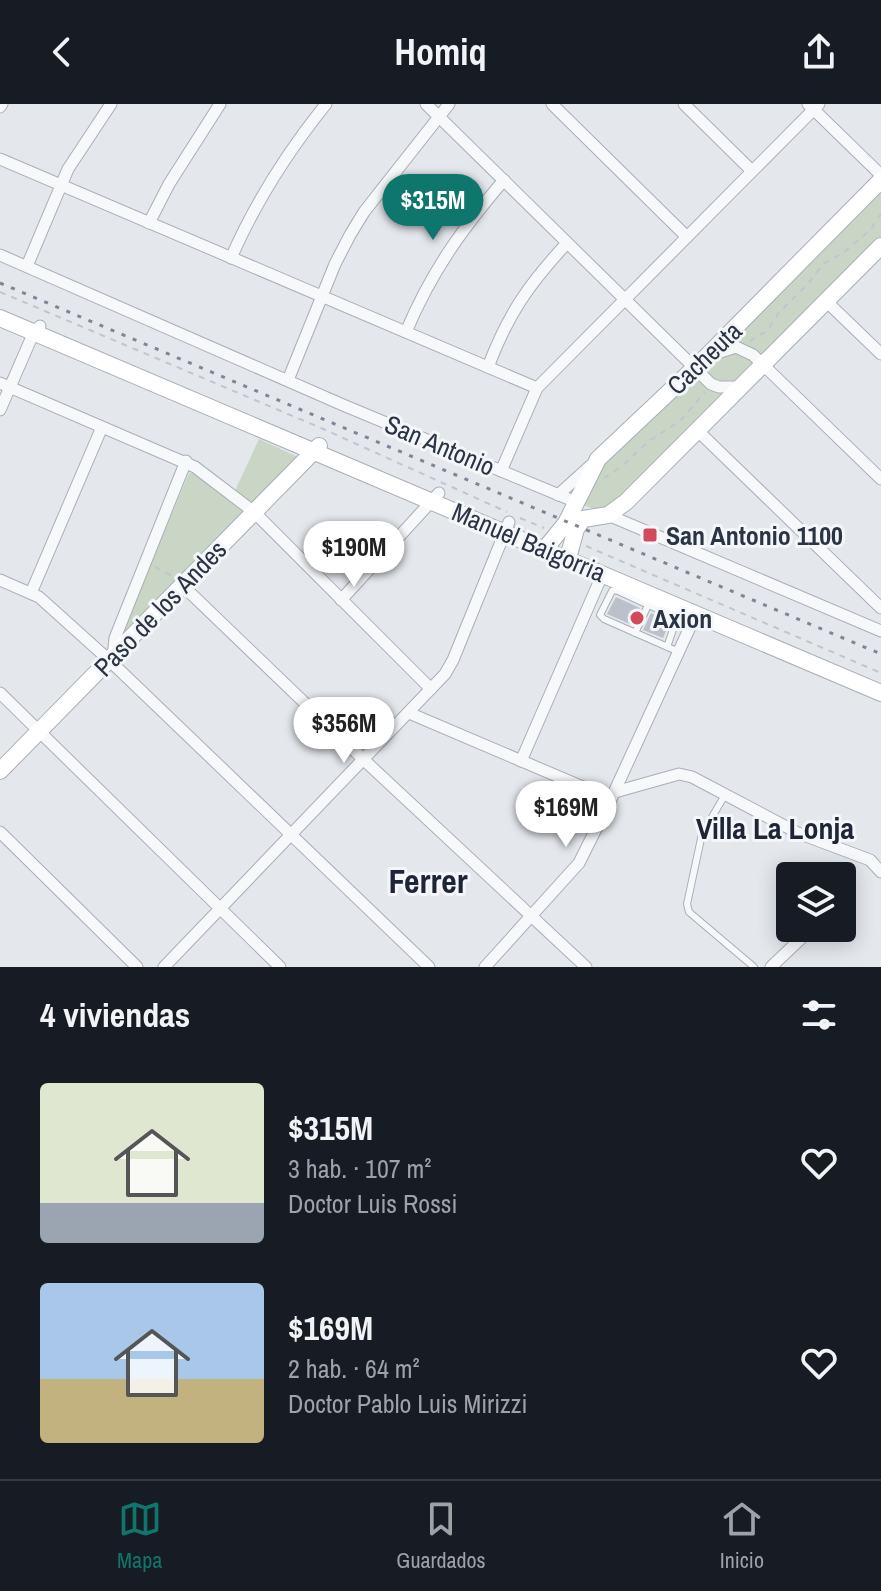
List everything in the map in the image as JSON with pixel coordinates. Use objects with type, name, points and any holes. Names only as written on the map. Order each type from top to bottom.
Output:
[{"type":"main road","name":"Cacheuta","points":[[550,540],[566,523],[598,459],[700,363],[881,178]]},
{"type":"main road","name":"Cacheuta","points":[[571,549],[576,529],[583,519],[608,515],[626,502],[881,246]]},
{"type":"main road","name":"Manuel Baigorria","points":[[0,309],[37,329],[317,448],[507,527],[571,549],[645,592]]},
{"type":"main road","name":"Manuel Baigorria","points":[[0,318],[37,329]]},
{"type":"main road","name":"Paso de los Andes","points":[[0,771],[111,658],[180,582],[317,448]]},
{"type":"main road","name":"San Antonio","points":[[576,502],[608,515]]},
{"type":"main road","name":"Manuel Baigorria","points":[[571,549],[603,573],[881,693]]},
{"type":"main road","name":"Manuel Baigorria","points":[[669,603],[881,683]]},
{"type":"street","points":[[27,266],[60,184],[111,104]]},
{"type":"street","points":[[149,223],[169,184],[220,104]]},
{"type":"street","points":[[231,258],[275,177],[326,104]]},
{"type":"street","points":[[426,104],[625,299],[700,363],[715,386],[741,387]]},
{"type":"street","points":[[288,380],[340,251],[357,221],[449,104]]},
{"type":"street","points":[[552,104],[687,237]]},
{"type":"street","points":[[684,104],[752,171]]},
{"type":"street","points":[[501,471],[537,388],[814,106],[881,178]]},
{"type":"street","points":[[0,159],[537,388]]},
{"type":"street","points":[[406,332],[431,277],[462,230],[504,180]]},
{"type":"street","points":[[488,367],[504,327],[528,287],[567,243]]},
{"type":"street","name":"San Antonio","points":[[0,255],[576,502]]},
{"type":"street","points":[[826,301],[881,354]]},
{"type":"street","points":[[0,410],[5,385],[37,329]]},
{"type":"street","points":[[700,363],[736,347],[753,355],[881,479]]},
{"type":"street","points":[[5,385],[186,461],[254,512],[431,689]]},
{"type":"street","points":[[31,593],[102,427]]},
{"type":"street","points":[[698,431],[881,608]]},
{"type":"street","points":[[558,495],[598,459]]},
{"type":"street","points":[[111,658],[115,638],[186,461]]},
{"type":"street","points":[[341,600],[436,497]]},
{"type":"street","name":"San Antonio","points":[[608,515],[881,631]]},
{"type":"street","points":[[164,967],[431,689],[453,660],[507,527]]},
{"type":"street","points":[[521,761],[603,573]]},
{"type":"street","points":[[0,580],[31,593],[111,658],[429,967]]},
{"type":"street","points":[[180,582],[364,760],[586,967]]},
{"type":"street","points":[[485,967],[579,863],[696,614]]},
{"type":"street","points":[[0,693],[280,967]]},
{"type":"street","points":[[409,713],[613,796],[679,774],[692,777],[798,833],[870,860],[881,872]]},
{"type":"street","points":[[0,832],[137,967]]},
{"type":"street","points":[[771,967],[797,942]]},
{"type":"lane","points":[[635,633],[645,592],[614,589],[600,615],[604,619],[635,633],[679,652]]},
{"type":"lane","points":[[667,647],[677,618],[669,603]]},
{"type":"lane","points":[[725,795],[702,834],[687,904],[689,912],[754,967]]},
{"type":"path","points":[[0,292],[321,428],[550,540]]},
{"type":"path","points":[[571,549],[881,673]]},
{"type":"path","points":[[149,564],[180,582]]},
{"type":"green space","points":[[881,180],[881,246],[608,515],[576,502],[593,468]]},
{"type":"green space","points":[[259,439],[300,458],[253,502],[234,493]]},
{"type":"green space","points":[[194,472],[245,511],[119,639],[189,473]]},
{"type":"building","points":[[616,597],[640,608],[632,625],[607,614]]},
{"type":"building","points":[[651,613],[670,621],[663,638],[643,630]]},
{"type":"railway","points":[[0,283],[881,654]]},
{"type":"place","name":"San Antonio 1100","points":[[650,535]]},
{"type":"place","name":"Axion","points":[[637,618]]},
{"type":"district","name":"Villa La Lonja","points":[[775,828]]},
{"type":"district","name":"Ferrer","points":[[428,881]]}]
